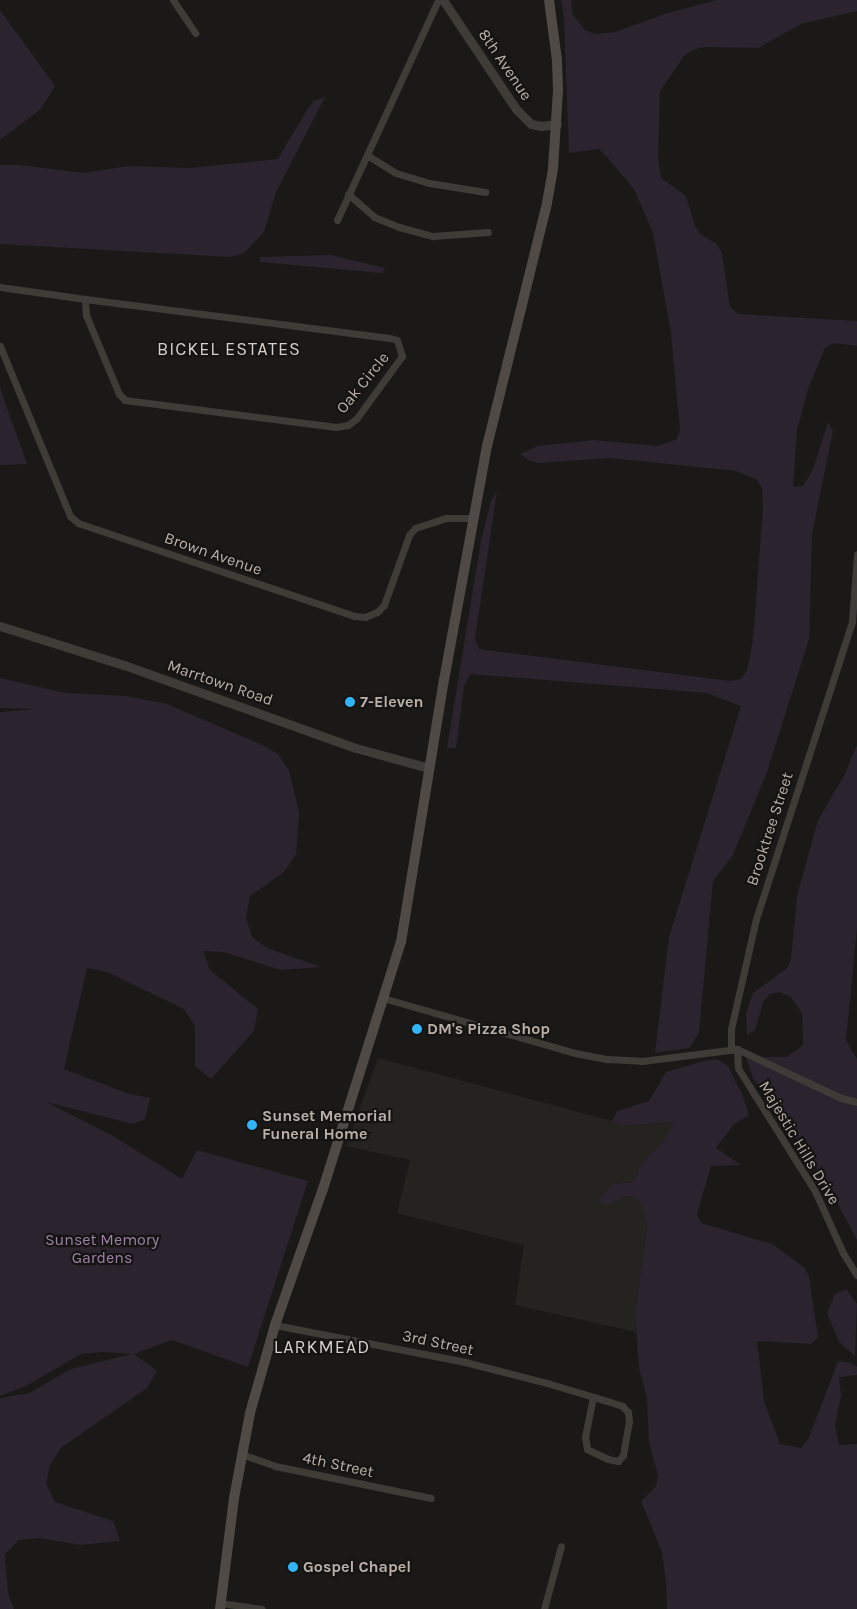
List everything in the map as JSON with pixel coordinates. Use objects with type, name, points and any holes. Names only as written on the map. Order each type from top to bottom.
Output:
[{"type":"main road","points":[[220,1606],[241,1454],[250,1413],[275,1325],[323,1189],[400,942],[474,518],[504,372],[547,203],[553,168],[557,124],[557,60],[550,0]]},
{"type":"street","points":[[174,0],[196,33]]},
{"type":"street","points":[[337,220],[438,0]]},
{"type":"street","name":"8th Avenue","points":[[443,0],[516,109],[531,124],[541,126],[557,124]]},
{"type":"street","points":[[367,155],[396,173],[429,183],[485,192]]},
{"type":"street","points":[[348,194],[374,217],[399,227],[433,236],[488,232]]},
{"type":"street","name":"Oak Circle","points":[[0,287],[390,338],[397,340],[402,356],[356,418],[348,425],[336,427],[125,400],[119,394],[86,315],[85,299]]},
{"type":"street","name":"Brown Avenue","points":[[0,346],[70,516],[78,522],[346,613],[365,617],[377,612],[384,606],[410,534],[415,528],[446,518],[474,518]]},
{"type":"street","name":"Brooktree Street","points":[[734,1049],[731,1029],[756,918],[854,622],[857,554]]},
{"type":"street","name":"Marrtown Road","points":[[0,626],[124,665],[356,748],[429,768]]},
{"type":"street","points":[[384,998],[574,1053],[607,1059],[642,1061],[734,1049],[841,1098],[857,1102]]},
{"type":"street","name":"Majestic Hills Drive","points":[[734,1049],[738,1068],[815,1190],[843,1253],[857,1275]]},
{"type":"street","name":"3rd Street","points":[[275,1325],[465,1362],[593,1397],[622,1406],[628,1412],[630,1421],[623,1455],[618,1461],[608,1460],[587,1449],[585,1437],[593,1397]]},
{"type":"street","name":"4th Street","points":[[241,1454],[275,1466],[431,1498]]},
{"type":"street","points":[[544,1609],[561,1546]]},
{"type":"street","points":[[220,1606],[262,1609]]},
{"type":"shaded area","points":[[378,1058],[612,1121],[622,1126],[675,1122],[665,1140],[642,1163],[633,1182],[612,1184],[608,1206],[625,1196],[635,1197],[642,1206],[647,1227],[635,1314],[636,1332],[515,1305],[524,1245],[397,1213],[410,1160],[346,1146]]},
{"type":"green space","points":[[561,0],[571,0],[573,15],[585,30],[595,34],[615,32],[665,14],[716,0],[857,0],[857,11],[801,24],[758,48],[704,47],[693,50],[684,56],[660,91],[658,157],[661,178],[686,196],[695,226],[700,234],[717,244],[722,253],[730,307],[738,314],[857,321],[857,346],[834,343],[825,348],[809,386],[797,430],[793,487],[803,486],[813,469],[828,422],[833,431],[812,534],[809,639],[767,772],[733,855],[713,881],[699,1033],[689,1048],[655,1053],[669,937],[741,706],[707,693],[470,674],[464,687],[456,748],[447,748],[481,541],[491,501],[497,491],[475,639],[479,649],[730,681],[741,679],[747,670],[753,640],[763,507],[762,488],[756,479],[736,471],[610,458],[539,463],[528,460],[520,454],[538,446],[594,440],[658,446],[677,439],[680,430],[671,333],[653,233],[634,189],[599,149],[569,153],[564,18]]},
{"type":"green space","points":[[0,10],[55,86],[41,109],[0,140]]},
{"type":"green space","points":[[325,97],[276,192],[264,232],[243,254],[229,257],[0,244],[0,165],[20,165],[83,173],[129,166],[190,168],[278,159],[307,110],[314,101]]},
{"type":"green space","points":[[331,255],[385,268],[382,273],[260,262],[260,257]]},
{"type":"green space","points":[[0,388],[27,464],[0,465]]},
{"type":"green space","name":"Sunset Memory Gardens","points":[[0,678],[65,693],[126,696],[167,704],[260,744],[278,754],[289,770],[299,812],[296,854],[284,872],[250,896],[246,918],[252,937],[267,948],[321,967],[281,970],[224,952],[203,951],[210,970],[258,1009],[254,1031],[211,1079],[195,1066],[195,1026],[184,1009],[107,972],[87,968],[64,1069],[129,1094],[150,1098],[145,1119],[133,1124],[46,1102],[113,1136],[182,1179],[197,1150],[308,1181],[248,1367],[172,1340],[134,1354],[157,1371],[147,1388],[61,1448],[50,1465],[46,1484],[55,1502],[113,1521],[120,1541],[81,1545],[39,1538],[19,1540],[5,1554],[8,1593],[14,1609],[0,1609],[0,1398],[29,1393],[71,1369],[132,1354],[103,1352],[81,1354],[26,1386],[0,1396],[0,712],[35,709],[0,708]]},
{"type":"green space","points":[[857,745],[857,929],[846,1040],[857,1059],[857,1240],[825,1180],[753,1078],[746,1057],[787,1057],[803,1045],[802,1013],[790,996],[780,992],[770,994],[763,1002],[755,1030],[747,1035],[746,1014],[753,993],[787,968],[791,959],[797,896],[818,820],[845,774]]},
{"type":"green space","points":[[707,1060],[719,1060],[728,1066],[742,1094],[749,1115],[733,1125],[716,1148],[741,1165],[711,1166],[697,1214],[701,1223],[772,1244],[805,1268],[809,1277],[818,1337],[811,1344],[757,1341],[764,1401],[780,1444],[801,1448],[808,1440],[838,1361],[851,1363],[857,1367],[857,1375],[839,1377],[841,1396],[835,1426],[839,1445],[857,1444],[857,1609],[667,1609],[662,1552],[641,1501],[656,1486],[658,1475],[649,1443],[647,1398],[639,1368],[635,1314],[647,1226],[642,1206],[635,1197],[625,1196],[608,1206],[599,1201],[612,1184],[633,1182],[642,1163],[665,1140],[674,1122],[622,1126],[612,1121],[617,1111],[649,1101],[666,1072]]},
{"type":"green space","points":[[846,1289],[857,1304],[855,1356],[839,1342],[827,1313],[835,1294]]},
{"type":"place","name":"7-Eleven","points":[[350,702]]},
{"type":"place","name":"DM's Pizza Shop","points":[[417,1029]]},
{"type":"place","name":"Sunset Memorial Funeral Home","points":[[252,1125]]},
{"type":"place","name":"Gospel Chapel","points":[[293,1567]]},
{"type":"district","name":"BICKEL ESTATES","points":[[229,349]]},
{"type":"district","name":"LARKMEAD","points":[[322,1347]]}]
